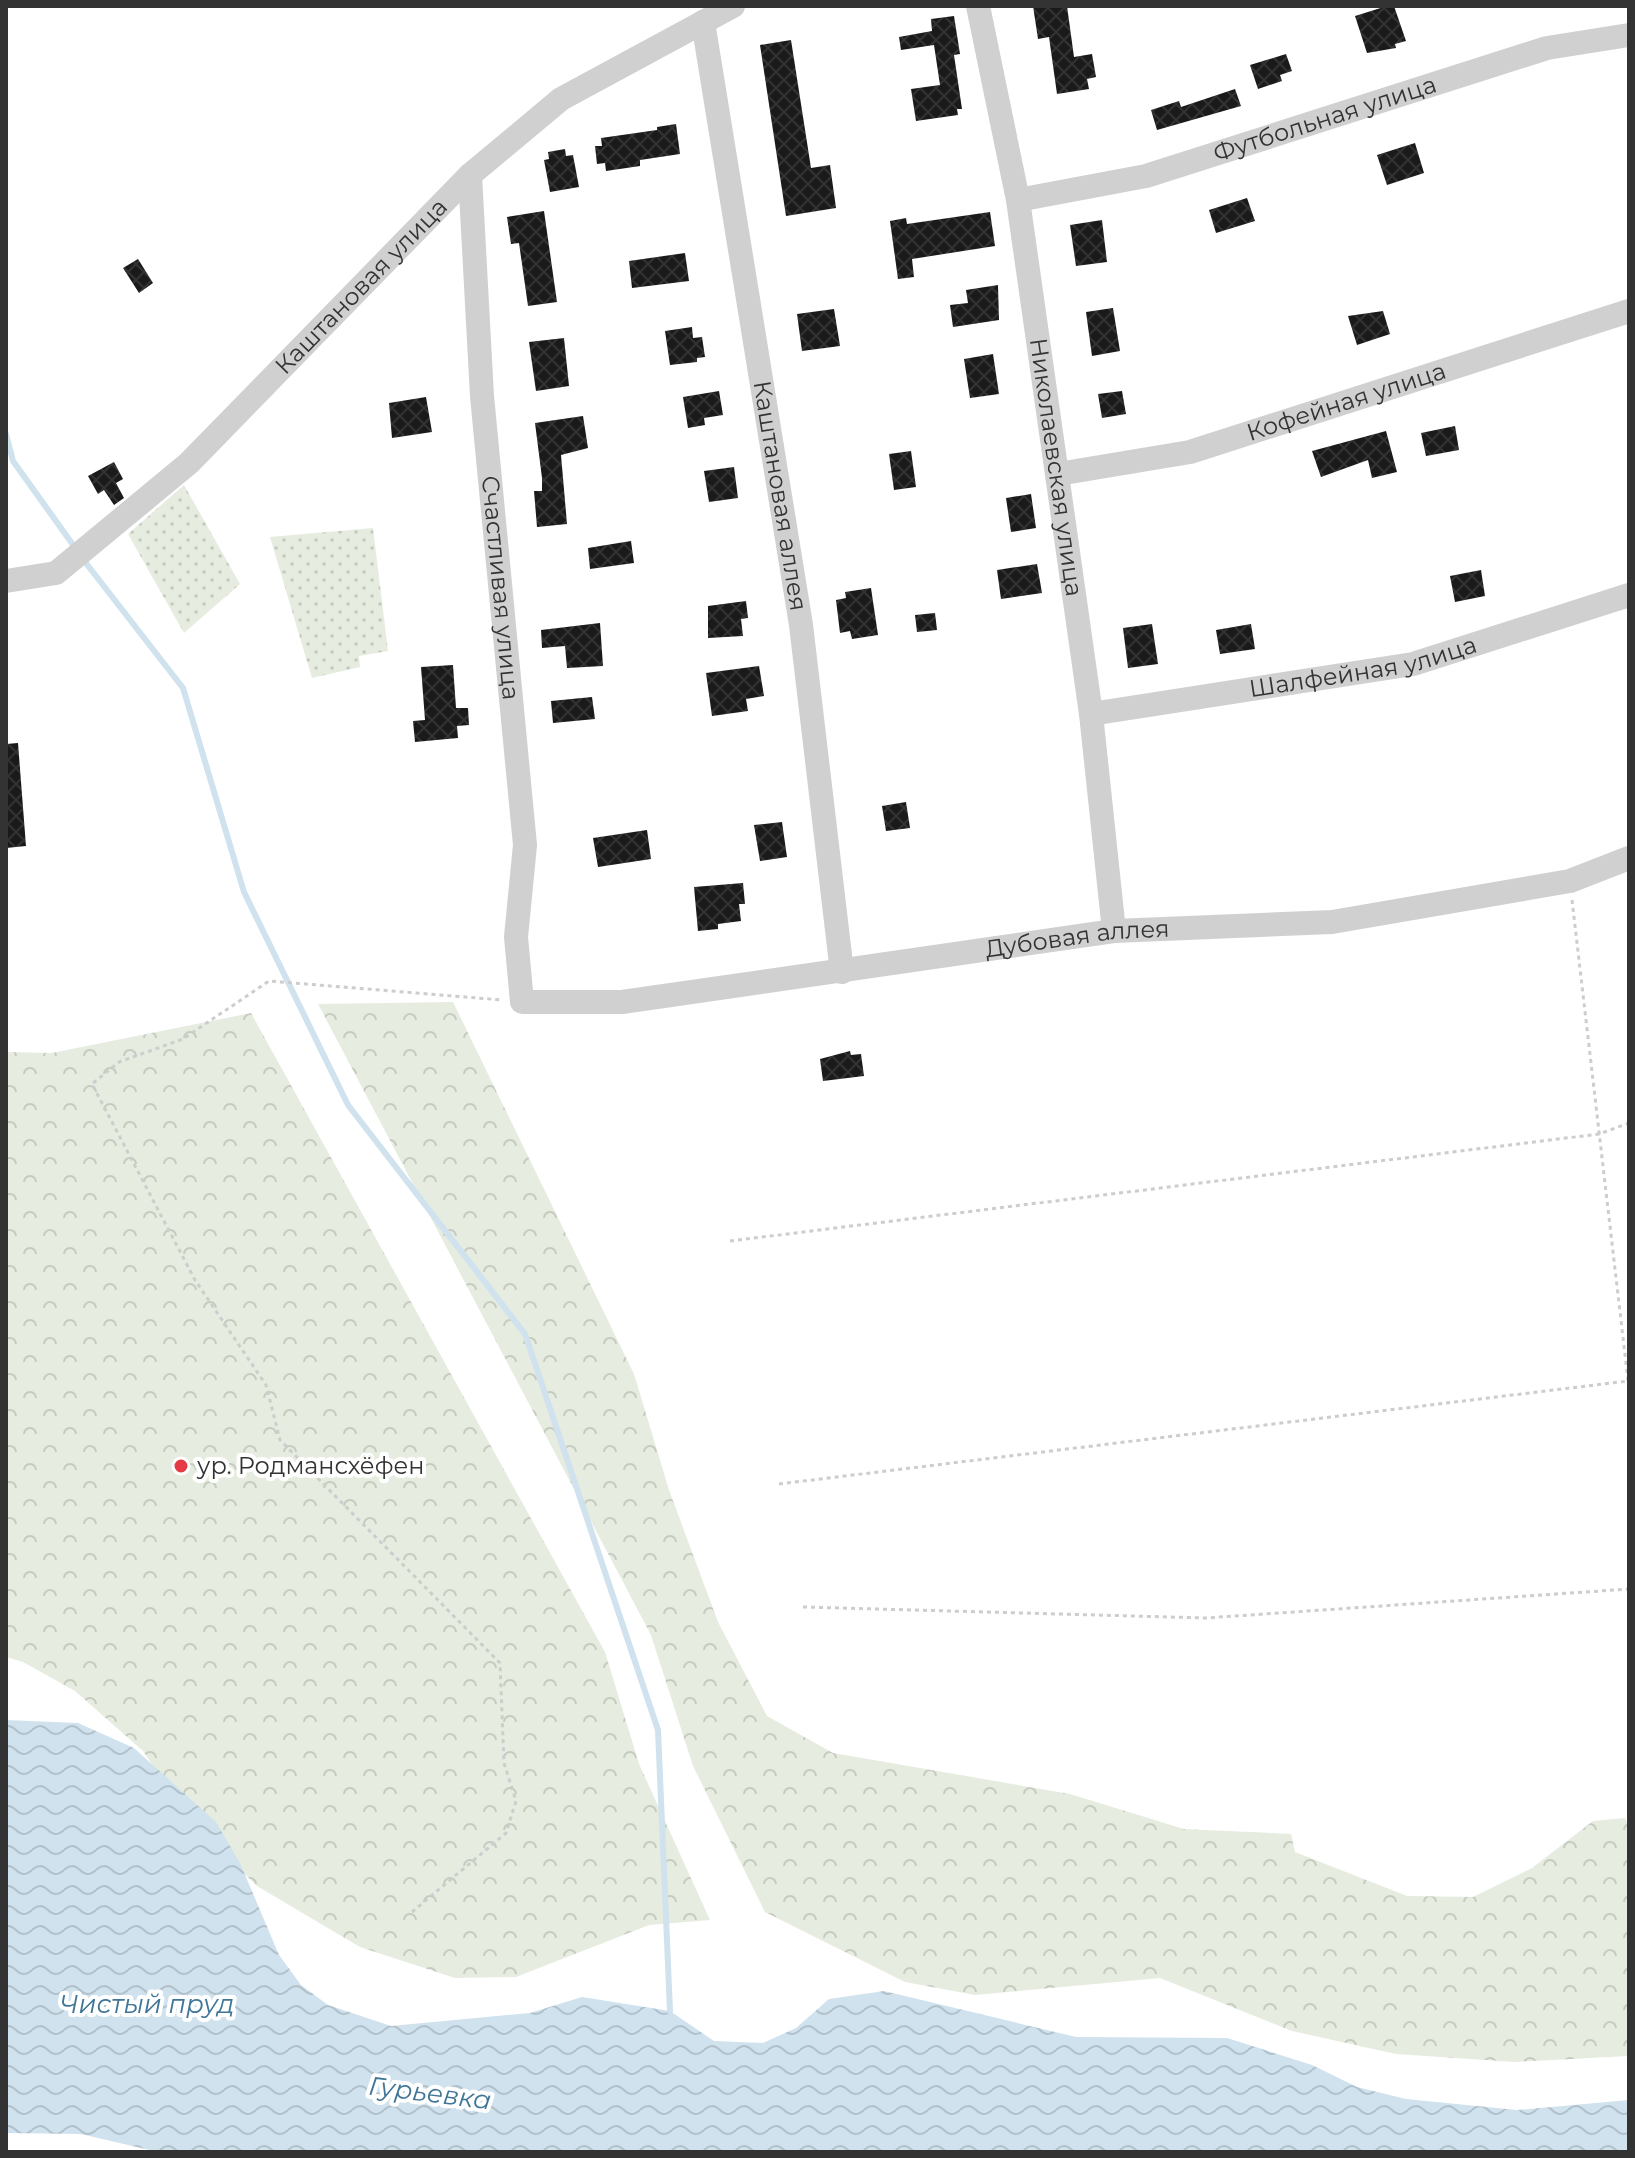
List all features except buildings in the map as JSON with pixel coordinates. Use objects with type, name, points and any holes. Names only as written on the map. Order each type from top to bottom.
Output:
[{"type":"street","name":"Каштановая улица","points":[[6,581],[56,573],[189,463],[470,175],[561,99],[733,6]]},
{"type":"street","name":"Николаевская улица","points":[[978,6],[1018,200],[1091,714],[1114,931]]},
{"type":"street","name":"Каштановая аллея","points":[[703,22],[801,625],[842,972]]},
{"type":"street","name":"Футбольная улица","points":[[1018,200],[1146,176],[1547,48],[1629,35]]},
{"type":"street","name":"Счастливая улица","points":[[470,175],[482,396],[525,845],[516,937],[522,1002]]},
{"type":"street","name":"Кофейная улица","points":[[1058,474],[1190,452],[1629,311]]},
{"type":"street","name":"Шалфейная улица","points":[[1091,714],[1413,664],[1629,595]]},
{"type":"street","name":"Дубовая аллея","points":[[522,1002],[622,1002],[1114,931],[1332,922],[1570,881],[1629,858]]},
{"type":"path","points":[[1570,881],[1629,1389]]},
{"type":"path","points":[[412,1912],[506,1833],[516,1801],[504,1763],[500,1663],[280,1440],[266,1385],[195,1280],[92,1084],[119,1062],[183,1039],[269,981],[522,1002]]},
{"type":"path","points":[[730,1241],[1599,1134],[1629,1123]]},
{"type":"path","points":[[779,1484],[1628,1381]]},
{"type":"path","points":[[803,1607],[1206,1618],[1629,1589]]},
{"type":"green space","points":[[184,485],[240,584],[184,633],[128,534]]},
{"type":"green space","points":[[373,528],[388,651],[359,656],[360,667],[312,678],[270,537]]},
{"type":"green space","points":[[453,1002],[634,1374],[669,1490],[718,1622],[767,1716],[833,1753],[1070,1794],[1184,1829],[1291,1834],[1295,1852],[1407,1896],[1473,1897],[1532,1868],[1593,1821],[1625,1818],[1629,1828],[1629,2056],[1514,2062],[1396,2054],[1292,2031],[1160,1978],[975,1995],[905,1982],[765,1912],[693,1766],[651,1635],[318,1004]]},
{"type":"green space","points":[[251,1013],[605,1652],[639,1764],[710,1920],[649,1925],[516,1977],[455,1978],[360,1947],[257,1886],[191,1822],[143,1751],[75,1691],[23,1662],[6,1657],[6,1052],[52,1053]]},
{"type":"water","name":"Чистый пруд","points":[[6,1720],[78,1723],[134,1748],[216,1822],[240,1863],[279,1955],[301,1985],[328,2005],[391,2026],[530,2013],[582,1997],[670,2011],[714,2041],[763,2043],[796,2028],[829,1999],[884,1991],[1076,2037],[1227,2038],[1312,2065],[1357,2087],[1406,2099],[1517,2110],[1629,2100],[1629,2152],[158,2152],[81,2134],[6,2133]]},
{"type":"waterway","points":[[6,434],[13,461],[76,549]]},
{"type":"waterway","points":[[82,558],[183,688],[244,892],[348,1105],[525,1334],[658,1730],[670,2011]]},
{"type":"place","name":"ур. Родмансхёфен","points":[[181,1466]]},
{"type":"water label","name":"Гурьевка","points":[[430,2093]]}]
